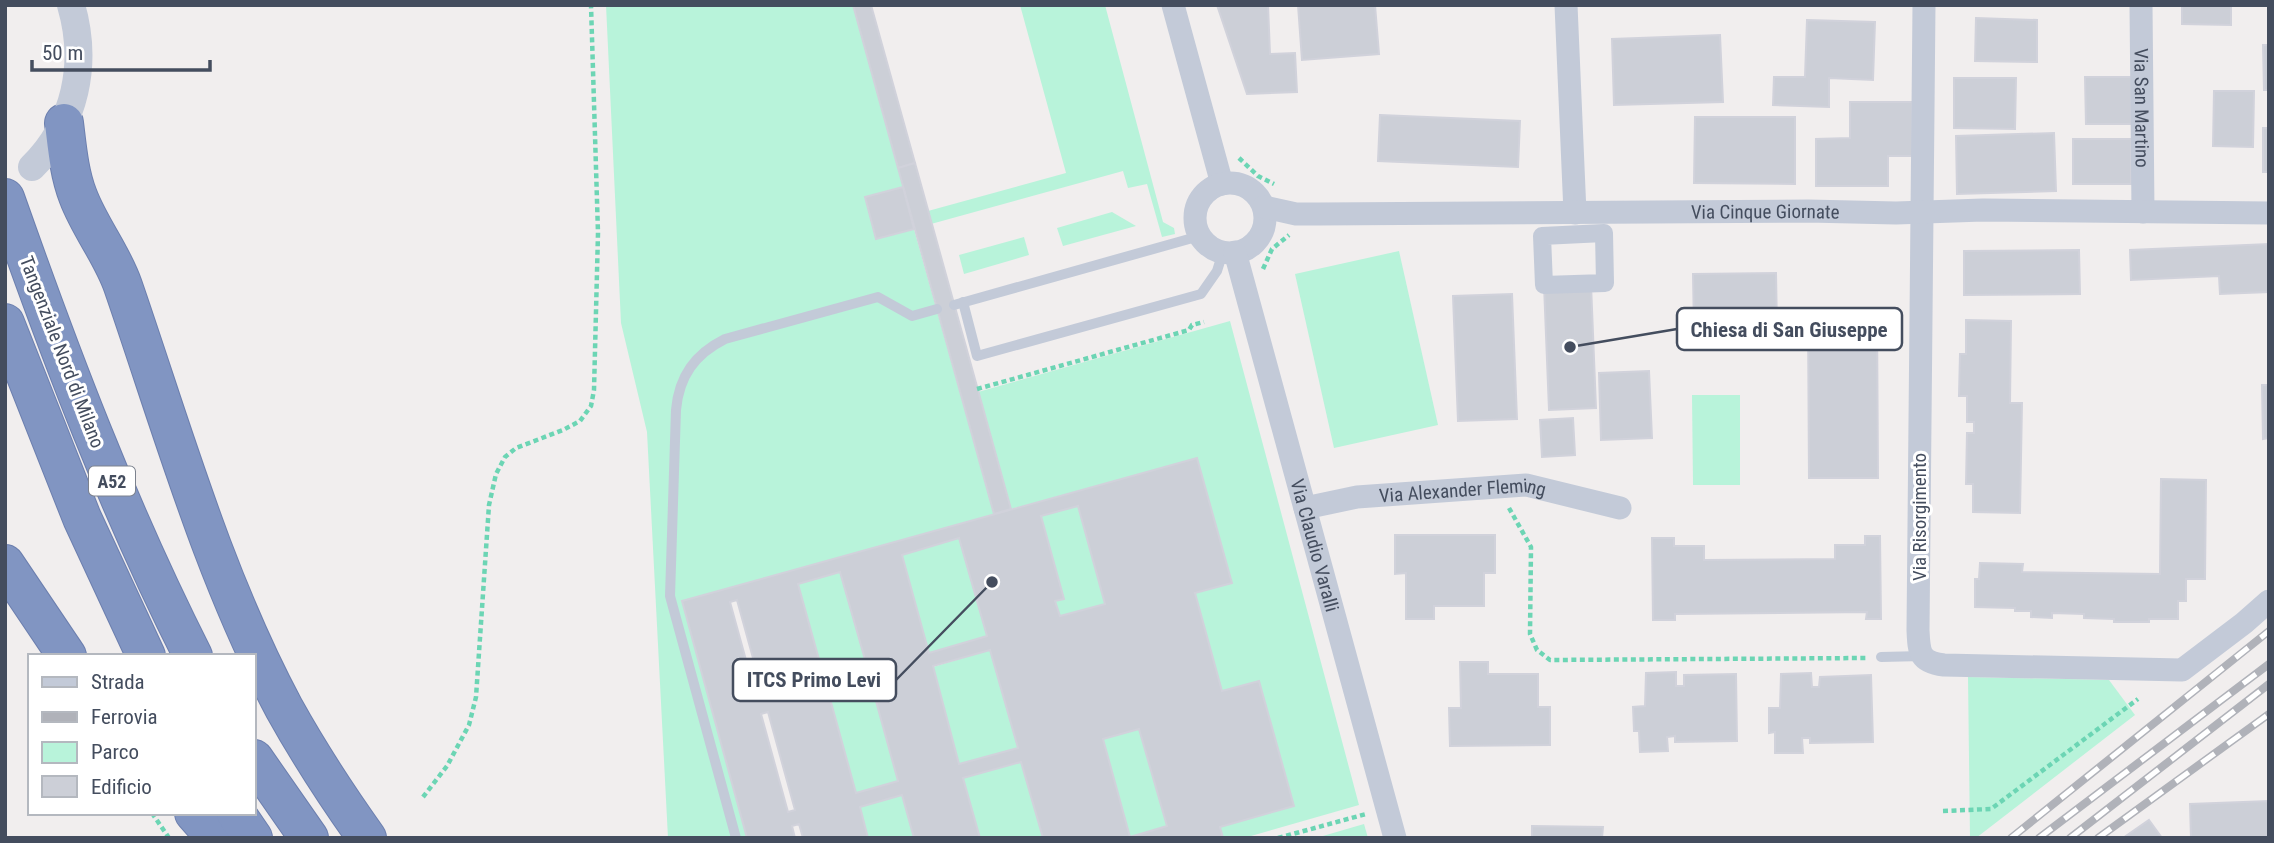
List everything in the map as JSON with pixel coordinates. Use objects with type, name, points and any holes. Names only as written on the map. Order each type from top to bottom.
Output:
[{"type":"highway","points":[[64,123],[78,195],[119,274],[211,540],[235,601],[283,706],[310,755],[367,838]]},
{"type":"highway","name":"Tangenziale Nord di Milano","points":[[5,198],[74,387],[122,506],[192,654]]},
{"type":"highway","name":"A52","points":[[5,323],[82,518],[145,654]]},
{"type":"highway","points":[[5,564],[66,654]]},
{"type":"highway","points":[[256,762],[309,838]]},
{"type":"highway","points":[[196,815],[216,838]]},
{"type":"highway","points":[[237,815],[253,838]]},
{"type":"street","points":[[1172,5],[1222,184]]},
{"type":"street","points":[[1566,5],[1575,213]]},
{"type":"street","name":"Via Risorgimento","points":[[1923,656],[1919,647],[1918,630],[1924,5]]},
{"type":"street","name":"Via San Martino","points":[[2141,5],[2143,212]]},
{"type":"street","points":[[32,167],[50,147],[64,123],[74,96],[79,50],[75,13]]},
{"type":"street","points":[[1222,184],[1248,187],[1264,207],[1263,231],[1257,241],[1247,249],[1229,252],[1207,244],[1200,234],[1196,220],[1199,203],[1204,194],[1222,184]]},
{"type":"street","name":"Via Cinque Giornate","points":[[1264,207],[1296,214],[2269,213]]},
{"type":"street","points":[[1604,233],[1605,283],[1544,285],[1542,236],[1604,233]]},
{"type":"street","name":"Via Claudio Varalli","points":[[1229,252],[1305,508],[1395,838]]},
{"type":"street","name":"Via Alexander Fleming","points":[[1305,508],[1357,497],[1526,485],[1620,508]]},
{"type":"street","points":[[1923,656],[1933,663],[1944,665],[2182,670],[2269,601]]},
{"type":"lane","points":[[1200,234],[1177,243],[958,304],[977,356],[1200,294],[1229,252]]},
{"type":"lane","points":[[736,838],[670,596],[676,410],[680,385],[691,363],[709,347],[725,339],[878,297],[912,316],[937,309]]},
{"type":"lane","points":[[1881,657],[1923,656]]},
{"type":"path","points":[[423,797],[447,766],[469,725],[476,697],[489,505],[496,474],[505,457],[516,448],[580,421],[591,406],[594,390],[598,233],[591,5]]},
{"type":"path","points":[[1233,151],[1258,176],[1280,186]]},
{"type":"path","points":[[1263,279],[1263,270],[1272,249],[1286,237],[1298,232]]},
{"type":"path","points":[[977,389],[1189,330],[1192,325],[1204,322]]},
{"type":"path","points":[[1497,488],[1531,547],[1530,634],[1537,650],[1549,660],[1881,657]]},
{"type":"path","points":[[1943,810],[1991,809],[2138,699]]},
{"type":"path","points":[[1278,838],[1367,814]]},
{"type":"path","points":[[153,815],[169,838]]},
{"type":"green space","points":[[606,5],[853,5],[903,187],[865,197],[876,239],[914,229],[994,514],[682,601],[747,838],[668,838],[647,432],[621,323]]},
{"type":"green space","points":[[1020,5],[1105,5],[1163,222],[1174,228],[1175,234],[1162,237],[1147,184],[1128,188],[1123,171],[931,224],[928,211],[1066,173]]},
{"type":"green space","points":[[1112,212],[1136,226],[1063,246],[1057,228]]},
{"type":"green space","points":[[1024,237],[1029,255],[964,274],[959,255]]},
{"type":"green space","points":[[1399,251],[1438,425],[1334,448],[1295,274]]},
{"type":"green space","points":[[1230,321],[1359,805],[1244,838],[1223,838],[1220,827],[1293,806],[1259,681],[1222,691],[1195,593],[1232,583],[1197,458],[1011,509],[978,392]]},
{"type":"green space","points":[[1692,395],[1740,395],[1740,485],[1693,485]]},
{"type":"green space","points":[[1078,506],[1105,604],[1060,616],[1055,601],[1064,598],[1041,516]]},
{"type":"green space","points":[[959,538],[987,636],[929,653],[902,555]]},
{"type":"green space","points":[[840,572],[868,670],[825,681],[798,584]]},
{"type":"green space","points":[[990,650],[1018,748],[959,764],[933,667]]},
{"type":"green space","points":[[1968,677],[2109,680],[2135,715],[1976,838],[1970,838]]},
{"type":"green space","points":[[871,683],[898,781],[856,793],[829,695]]},
{"type":"green space","points":[[1139,729],[1167,826],[1130,837],[1103,739]]},
{"type":"green space","points":[[1021,762],[1043,838],[980,838],[963,778]]},
{"type":"green space","points":[[902,795],[914,838],[868,838],[860,807]]},
{"type":"green space","points":[[1364,824],[1368,838],[1316,838]]},
{"type":"building","points":[[853,5],[871,5],[915,163],[898,168]]},
{"type":"building","points":[[1217,5],[1268,5],[1270,54],[1295,53],[1297,92],[1247,94]]},
{"type":"building","points":[[1298,5],[1375,5],[1379,54],[1302,60]]},
{"type":"building","points":[[2182,5],[2231,5],[2231,25],[2182,24]]},
{"type":"building","points":[[1976,18],[2037,20],[2037,62],[1975,61]]},
{"type":"building","points":[[1807,20],[1875,22],[1873,80],[1829,78],[1829,107],[1773,105],[1774,77],[1805,77]]},
{"type":"building","points":[[1720,35],[1723,102],[1614,105],[1612,39]]},
{"type":"building","points":[[2263,45],[2269,45],[2269,90],[2264,90]]},
{"type":"building","points":[[2085,77],[2131,77],[2131,124],[2086,124]]},
{"type":"building","points":[[1954,78],[2016,78],[2015,129],[1954,128]]},
{"type":"building","points":[[2214,91],[2254,91],[2253,147],[2213,146]]},
{"type":"building","points":[[1850,102],[1912,102],[1912,156],[1888,156],[1888,186],[1816,186],[1816,139],[1850,138]]},
{"type":"building","points":[[1380,115],[1520,121],[1518,167],[1378,161]]},
{"type":"building","points":[[1695,117],[1795,117],[1795,184],[1694,183]]},
{"type":"building","points":[[2263,128],[2269,128],[2269,172],[2263,172]]},
{"type":"building","points":[[2054,133],[2056,191],[1957,194],[1956,136]]},
{"type":"building","points":[[2073,139],[2131,139],[2131,184],[2073,184]]},
{"type":"building","points":[[915,163],[1011,509],[994,514],[898,168]]},
{"type":"building","points":[[903,187],[914,229],[876,239],[865,197]]},
{"type":"building","points":[[2269,244],[2269,292],[2220,294],[2219,276],[2131,280],[2130,250]]},
{"type":"building","points":[[2079,250],[2080,294],[1964,295],[1964,251]]},
{"type":"building","points":[[1776,273],[1777,329],[1694,330],[1693,274]]},
{"type":"building","points":[[1591,284],[1596,408],[1549,410],[1544,285]]},
{"type":"building","points":[[1512,294],[1517,419],[1458,421],[1453,296]]},
{"type":"building","points":[[1808,314],[1877,314],[1878,478],[1809,478]]},
{"type":"building","points":[[1966,320],[2011,321],[2010,403],[2022,403],[2020,513],[1973,512],[1973,484],[1966,484],[1967,433],[1974,433],[1974,422],[1967,422],[1967,396],[1959,396],[1960,354],[1966,354]]},
{"type":"building","points":[[1649,371],[1652,438],[1601,440],[1599,373]]},
{"type":"building","points":[[2262,385],[2269,385],[2269,438],[2263,439]]},
{"type":"building","points":[[1573,418],[1575,455],[1542,457],[1540,420]]},
{"type":"building","points":[[1197,458],[1232,583],[1195,593],[1222,691],[1259,681],[1294,806],[1220,827],[1223,838],[1043,838],[1021,762],[963,778],[980,838],[914,838],[902,795],[860,807],[868,838],[803,838],[799,824],[792,826],[795,838],[747,838],[682,601]],"holes":[[[1078,506],[1105,604],[1060,616],[1055,601],[1064,599],[1041,516]],[[959,538],[987,636],[929,653],[902,555]],[[840,572],[868,670],[825,681],[798,584]],[[737,600],[764,698],[757,700],[730,602]],[[990,650],[1018,748],[959,764],[933,666]],[[871,683],[898,781],[856,793],[829,695]],[[768,712],[795,810],[788,812],[761,714]],[[1139,729],[1167,826],[1130,837],[1103,739]]]},
{"type":"building","points":[[2161,479],[2206,480],[2205,579],[2186,579],[2186,601],[2178,601],[2178,619],[2114,622],[2114,619],[2084,618],[2084,614],[2052,613],[2052,618],[2031,617],[2031,611],[2015,611],[2015,608],[1975,607],[1975,579],[1979,579],[1980,563],[2023,564],[2022,572],[2160,574]]},
{"type":"building","points":[[1395,535],[1495,535],[1495,573],[1484,573],[1484,606],[1434,606],[1434,619],[1406,619],[1406,573],[1395,574]]},
{"type":"building","points":[[1865,536],[1880,536],[1881,619],[1866,619],[1867,612],[1675,614],[1675,620],[1653,620],[1652,538],[1674,538],[1674,546],[1704,546],[1704,560],[1835,559],[1835,545],[1865,545]]},
{"type":"building","points":[[1460,662],[1488,662],[1488,674],[1538,674],[1538,707],[1550,707],[1550,745],[1450,746],[1449,708],[1461,708]]},
{"type":"building","points":[[1676,672],[1676,686],[1684,686],[1684,675],[1736,674],[1737,741],[1675,742],[1675,736],[1667,737],[1668,751],[1640,752],[1639,731],[1634,731],[1633,707],[1645,706],[1646,673]]},
{"type":"building","points":[[1811,673],[1812,687],[1819,687],[1820,677],[1871,675],[1873,742],[1810,743],[1810,738],[1802,738],[1803,753],[1775,753],[1775,732],[1769,733],[1769,708],[1780,708],[1781,674]]},
{"type":"building","points":[[2269,801],[2269,838],[2191,838],[2190,804]]},
{"type":"building","points":[[2149,820],[2162,838],[2123,838]]},
{"type":"building","points":[[1532,826],[1603,827],[1602,838],[1532,838]]},
{"type":"railway","points":[[2011,838],[2269,631]]},
{"type":"railway","points":[[2039,838],[2269,664]]},
{"type":"railway","points":[[2070,838],[2269,684]]},
{"type":"railway","points":[[2098,838],[2269,714]]},
{"type":"place","name":"Chiesa di San Giuseppe","points":[[1570,347]]},
{"type":"place","name":"ITCS Primo Levi","points":[[992,582]]}]
